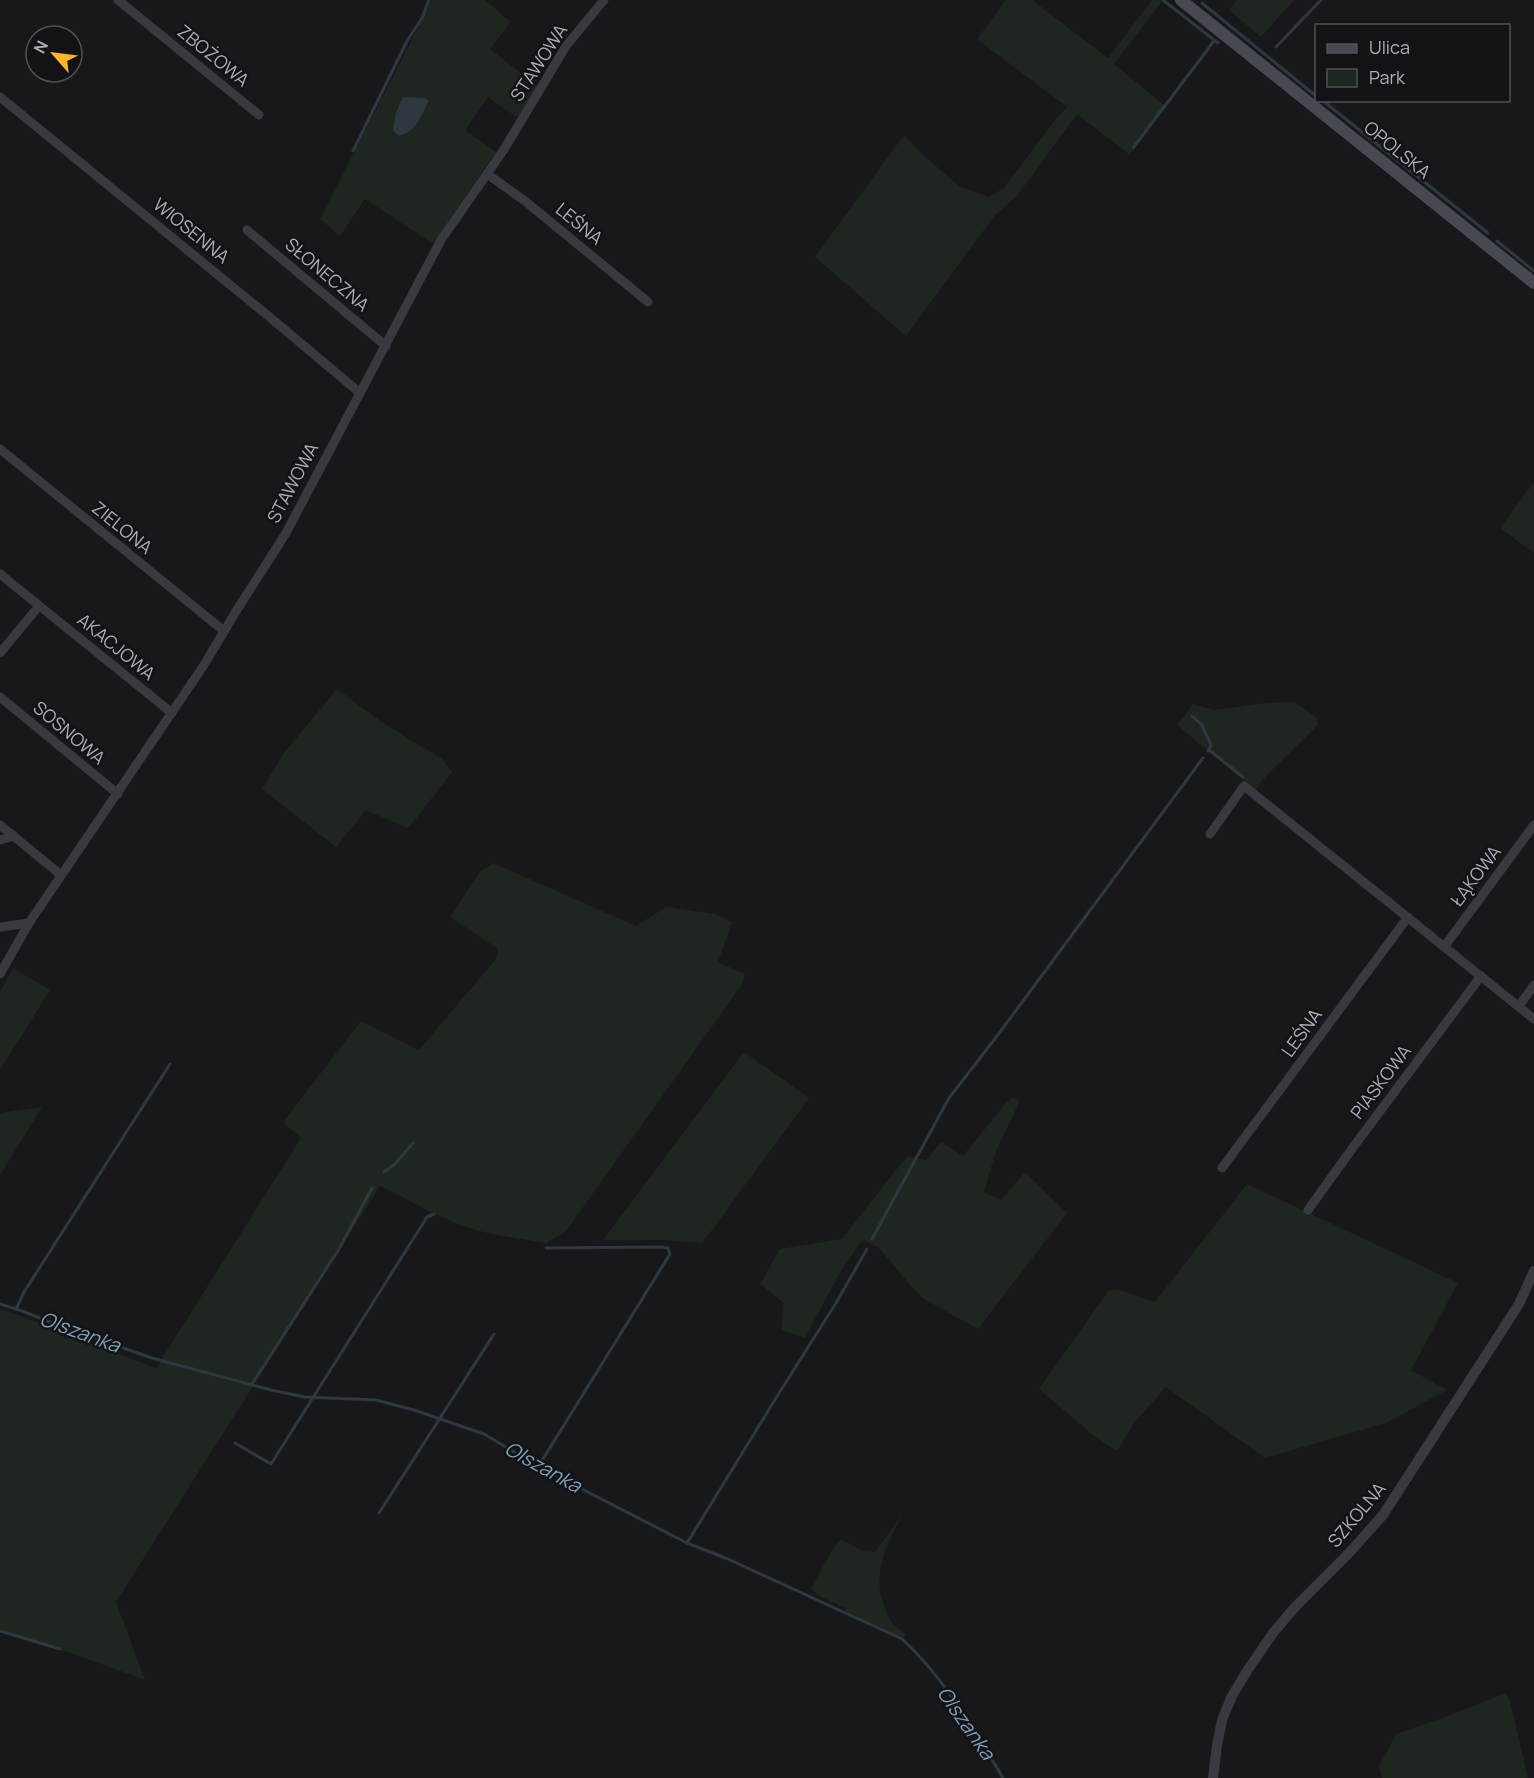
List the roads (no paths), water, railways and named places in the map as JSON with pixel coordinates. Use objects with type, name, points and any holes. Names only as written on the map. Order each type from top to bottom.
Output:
[{"type":"main road","name":"OPOLSKA","points":[[1182,0],[1534,283]]},
{"type":"street","name":"ZBOŻOWA","points":[[118,0],[259,115]]},
{"type":"street","name":"STAWOWA","points":[[0,974],[29,923],[204,665],[286,533],[441,240],[487,174],[566,46],[604,0]]},
{"type":"street","name":"WIOSENNA","points":[[0,97],[360,393]]},
{"type":"street","name":"LEŚNA","points":[[487,174],[525,201],[648,302]]},
{"type":"street","name":"SŁONECZNA","points":[[247,231],[386,346]]},
{"type":"street","name":"ZIELONA","points":[[0,449],[224,631]]},
{"type":"street","name":"AKACJOWA","points":[[0,574],[172,713]]},
{"type":"street","points":[[0,653],[39,606]]},
{"type":"street","name":"SOSNOWA","points":[[0,697],[118,794]]},
{"type":"street","points":[[1210,834],[1244,786],[1534,1019]]},
{"type":"street","points":[[0,825],[61,875]]},
{"type":"street","name":"ŁĄKOWA","points":[[1444,947],[1534,825]]},
{"type":"street","points":[[0,840],[14,836]]},
{"type":"street","name":"LEŚNA","points":[[1222,1168],[1408,917]]},
{"type":"street","points":[[0,927],[29,923]]},
{"type":"street","name":"PIASKOWA","points":[[1308,1210],[1481,976]]},
{"type":"street","points":[[1519,1006],[1534,985]]},
{"type":"street","name":"SZKOLNA","points":[[1213,1778],[1222,1720],[1232,1696],[1247,1671],[1273,1633],[1295,1607],[1383,1515],[1519,1304],[1534,1271]]},
{"type":"waterway","points":[[353,151],[407,41],[422,18],[429,0]]},
{"type":"waterway","points":[[1163,0],[1218,43]]},
{"type":"waterway","points":[[1276,47],[1321,0]]},
{"type":"waterway","points":[[1202,3],[1315,95]]},
{"type":"waterway","points":[[1133,148],[1214,41]]},
{"type":"waterway","points":[[1324,102],[1488,233]]},
{"type":"waterway","points":[[1497,241],[1534,271]]},
{"type":"waterway","points":[[1192,716],[1202,725],[1211,745],[1208,751]]},
{"type":"waterway","points":[[1209,750],[1243,777]]},
{"type":"waterway","points":[[872,1239],[949,1098],[1203,758]]},
{"type":"waterway","points":[[16,1309],[24,1292],[170,1064]]},
{"type":"waterway","points":[[384,1172],[395,1164],[413,1143]]},
{"type":"waterway","points":[[252,1384],[339,1249],[372,1188]]},
{"type":"waterway","points":[[235,1443],[271,1464],[427,1217],[434,1214]]},
{"type":"waterway","points":[[538,1467],[670,1254],[668,1248],[661,1247],[546,1248]]},
{"type":"waterway","points":[[687,1543],[867,1249]]},
{"type":"waterway","name":"Olszanka","points":[[0,1304],[152,1358],[271,1390],[305,1397],[376,1400],[414,1410],[484,1434],[541,1468],[687,1543],[728,1559],[902,1639],[945,1687],[1003,1778]]},
{"type":"waterway","points":[[379,1513],[494,1334]]},
{"type":"waterway","points":[[0,1631],[60,1649]]}]
